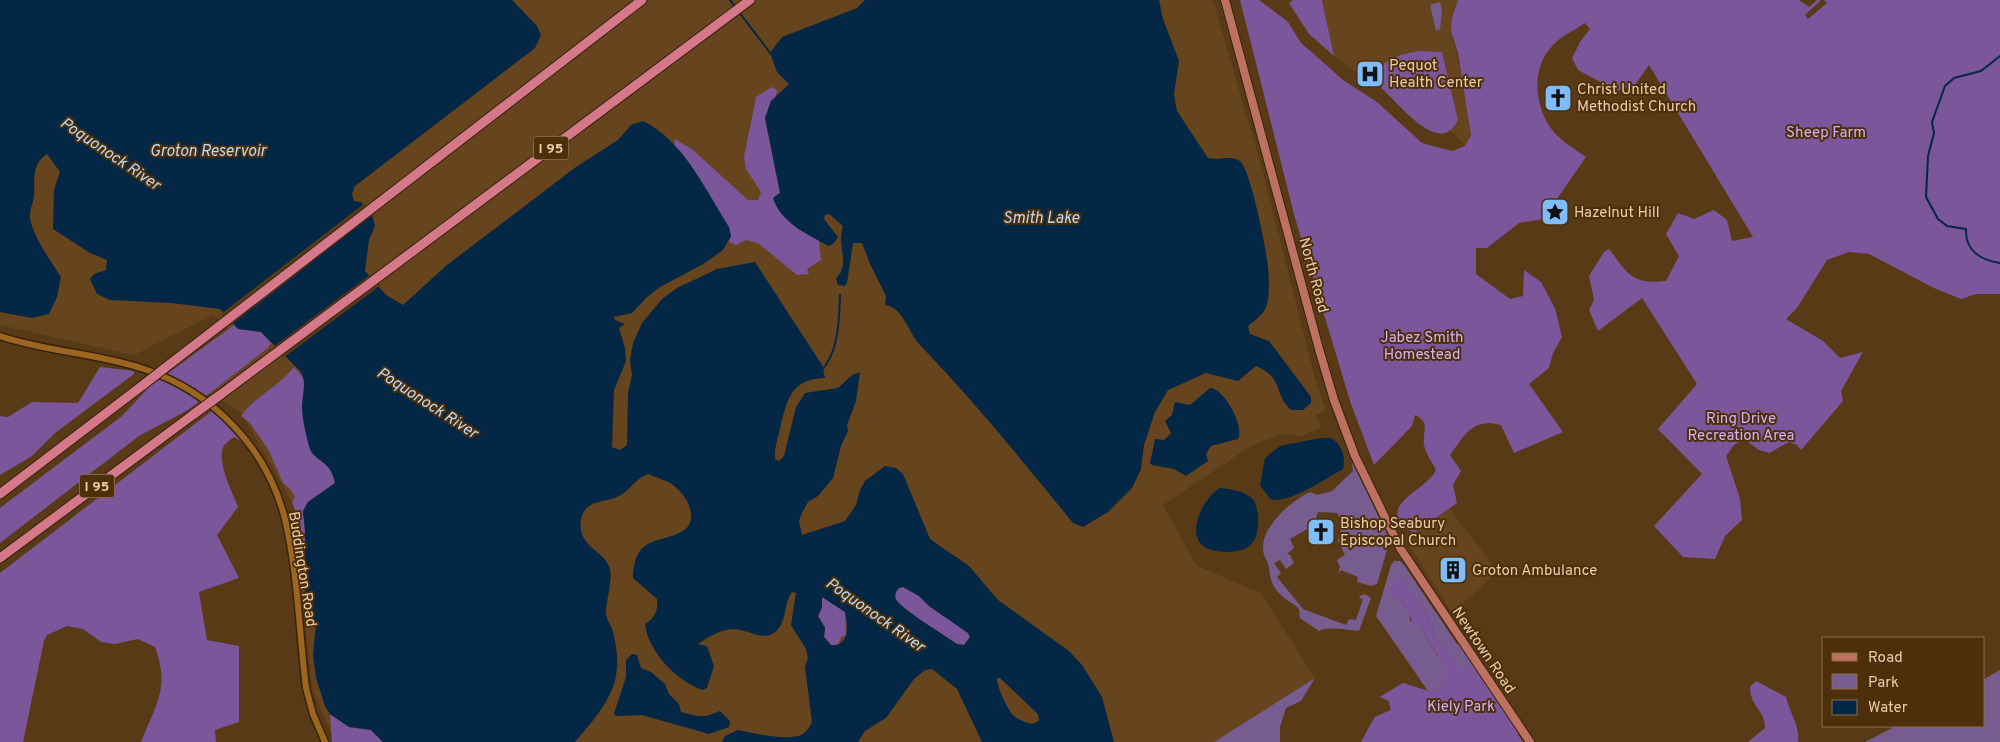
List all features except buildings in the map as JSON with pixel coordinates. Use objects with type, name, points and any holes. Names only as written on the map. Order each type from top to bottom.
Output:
[{"type":"highway","points":[[0,494],[642,0]]},
{"type":"highway","name":"I 95","points":[[0,558],[749,1]]},
{"type":"main road","name":"North Road","points":[[1225,0],[1334,400],[1368,486],[1400,548]]},
{"type":"main road","name":"Newtown Road","points":[[1400,548],[1530,742]]},
{"type":"street","name":"Buddington Road","points":[[0,336],[146,370],[188,389],[203,399],[218,410],[244,437],[270,478],[284,518],[306,688],[313,714],[325,742]]},
{"type":"shaded area","points":[[0,0],[1213,0],[1262,169],[1314,375],[1326,411],[1316,415],[1321,428],[1301,436],[1280,434],[1248,448],[1163,505],[1197,566],[1261,593],[1315,678],[1214,742],[335,742],[313,691],[303,609],[297,515],[292,502],[241,412],[179,376],[228,329],[213,315],[134,355],[0,325]]},
{"type":"shaded area","name":"Pequot Health Center","points":[[1322,0],[1458,0],[1452,18],[1451,31],[1466,95],[1471,135],[1465,146],[1450,130],[1455,127],[1457,115],[1442,52],[1419,51],[1396,56],[1388,61],[1381,73],[1382,89],[1378,88],[1334,56]]},
{"type":"shaded area","points":[[1449,508],[1498,572],[1452,613],[1405,539]]},
{"type":"green space","points":[[1240,0],[1259,0],[1288,22],[1301,43],[1343,80],[1377,102],[1422,143],[1452,151],[1465,146],[1471,135],[1458,53],[1451,31],[1452,18],[1458,0],[1799,0],[1809,7],[1817,0],[1821,0],[1805,15],[1808,19],[1827,3],[1824,0],[2000,0],[2000,294],[1976,294],[1961,299],[1934,288],[1869,254],[1849,252],[1827,260],[1797,308],[1786,319],[1823,341],[1840,358],[1863,352],[1841,391],[1843,401],[1801,450],[1797,445],[1789,442],[1769,453],[1759,450],[1744,439],[1734,445],[1726,456],[1740,499],[1742,520],[1725,536],[1715,559],[1683,557],[1654,526],[1702,474],[1658,429],[1697,384],[1642,298],[1598,331],[1589,310],[1594,300],[1589,276],[1604,252],[1609,249],[1632,276],[1645,281],[1666,281],[1679,256],[1666,234],[1678,213],[1694,219],[1714,210],[1727,220],[1732,241],[1753,237],[1649,65],[1635,85],[1617,91],[1578,70],[1572,58],[1580,42],[1590,29],[1585,23],[1553,45],[1541,63],[1537,83],[1543,114],[1551,129],[1586,157],[1543,219],[1519,223],[1487,248],[1476,248],[1476,274],[1510,299],[1523,296],[1524,270],[1541,282],[1555,308],[1562,337],[1553,353],[1549,368],[1529,384],[1563,432],[1514,453],[1501,425],[1483,424],[1471,429],[1450,455],[1461,471],[1453,485],[1457,503],[1414,533],[1402,523],[1397,515],[1399,507],[1405,500],[1430,478],[1436,470],[1425,448],[1425,427],[1423,421],[1415,415],[1412,426],[1374,465],[1351,404],[1295,218]]},
{"type":"green space","points":[[1293,0],[1322,0],[1334,56],[1309,34],[1289,3]]},
{"type":"green space","points":[[1440,2],[1442,11],[1440,29],[1436,31],[1430,5]]},
{"type":"green space","points":[[1419,51],[1442,52],[1458,120],[1450,130],[1441,133],[1430,131],[1419,124],[1382,89],[1380,76],[1384,65],[1394,58]]},
{"type":"green space","points":[[772,87],[777,90],[776,97],[771,101],[765,118],[780,193],[775,196],[797,228],[819,240],[821,260],[807,269],[809,274],[797,275],[758,243],[746,240],[736,245],[729,242],[731,236],[684,156],[674,145],[675,139],[693,150],[748,200],[758,200],[761,192],[746,169],[744,157],[756,97]]},
{"type":"green space","points":[[234,325],[238,329],[261,332],[271,343],[268,348],[188,410],[139,436],[0,543],[0,508],[122,416],[149,387]]},
{"type":"green space","points":[[100,367],[134,371],[134,374],[55,433],[32,456],[0,475],[0,416],[8,417],[32,402],[78,403]]},
{"type":"green space","points":[[294,367],[305,380],[312,454],[327,466],[332,473],[335,483],[308,502],[303,511],[305,531],[304,566],[299,563],[297,515],[292,502],[295,497],[291,490],[283,483],[268,449],[250,423],[241,416]]},
{"type":"green space","points":[[213,410],[242,442],[234,437],[226,443],[222,450],[223,466],[238,507],[217,535],[239,578],[199,592],[207,640],[239,646],[239,722],[215,730],[216,742],[141,742],[156,706],[161,685],[159,661],[155,647],[138,639],[115,644],[101,642],[83,629],[67,626],[47,635],[44,641],[23,742],[0,742],[0,573]]},
{"type":"green space","points":[[1352,462],[1390,540],[1377,584],[1371,586],[1357,582],[1358,577],[1341,570],[1338,574],[1340,567],[1337,560],[1345,555],[1338,541],[1343,522],[1337,513],[1318,512],[1314,525],[1290,539],[1294,548],[1287,554],[1290,555],[1294,563],[1286,569],[1280,560],[1274,563],[1281,573],[1277,577],[1303,609],[1346,625],[1349,619],[1356,620],[1363,599],[1359,598],[1360,596],[1365,594],[1371,598],[1359,631],[1332,629],[1319,631],[1300,618],[1299,609],[1280,595],[1274,586],[1263,552],[1264,540],[1272,523],[1294,501],[1310,492],[1317,495],[1332,491],[1353,471]]},
{"type":"green space","name":"Kiely Park","points":[[1394,561],[1400,561],[1404,565],[1457,644],[1461,643],[1522,730],[1507,742],[1361,742],[1375,717],[1391,710],[1389,701],[1380,697],[1403,683],[1428,691],[1376,616],[1391,565]],"holes":[[[1406,589],[1424,609],[1433,629],[1434,638],[1448,651],[1438,657],[1419,625],[1410,621],[1410,615],[1400,598]]]},
{"type":"green space","name":"Kiely Park","points":[[1401,576],[1408,584],[1407,589],[1424,609],[1433,629],[1434,638],[1448,651],[1456,667],[1473,667],[1523,742],[1361,742],[1375,717],[1391,710],[1389,701],[1380,697],[1403,683],[1428,691],[1445,683],[1443,677],[1445,668],[1419,625],[1413,626],[1410,615],[1400,598],[1394,598],[1390,591],[1394,582]]},
{"type":"green space","points":[[903,587],[919,596],[929,606],[968,633],[970,637],[964,645],[957,644],[899,603],[895,598],[896,593],[899,588]]},
{"type":"green space","points":[[822,597],[845,612],[846,635],[841,637],[838,645],[831,645],[824,637],[825,627],[818,616],[821,610]]},
{"type":"green space","points":[[2000,670],[2000,742],[1865,742],[1894,727],[1985,727],[1985,678]]},
{"type":"green space","points":[[1315,678],[1301,701],[1286,708],[1280,727],[1280,742],[1214,742]]},
{"type":"green space","points":[[1756,681],[1786,697],[1796,725],[1798,742],[1748,742],[1765,728],[1763,717],[1751,694],[1750,687]]},
{"type":"green space","points":[[330,714],[349,727],[371,730],[383,742],[332,742]]},
{"type":"water","name":"Groton Reservoir","points":[[0,0],[512,0],[537,26],[541,35],[535,48],[355,186],[352,194],[354,201],[361,202],[372,215],[375,226],[369,240],[365,271],[386,295],[403,305],[447,265],[576,167],[618,140],[631,125],[643,121],[658,130],[693,168],[729,227],[731,236],[723,250],[705,263],[660,287],[632,313],[614,317],[615,320],[625,324],[619,328],[625,348],[626,361],[614,390],[612,447],[620,450],[627,445],[628,393],[632,375],[630,360],[633,343],[642,323],[662,299],[677,288],[717,269],[755,262],[822,365],[825,378],[805,382],[793,391],[786,406],[776,445],[775,459],[779,461],[784,456],[796,407],[805,393],[838,388],[852,375],[860,372],[856,401],[847,425],[848,431],[841,446],[833,478],[818,496],[808,502],[802,513],[799,521],[802,535],[845,521],[856,505],[860,490],[865,481],[885,466],[896,468],[903,474],[930,539],[969,566],[998,600],[1069,651],[1082,665],[1102,697],[1114,742],[982,742],[957,689],[932,669],[925,670],[914,679],[886,718],[865,731],[858,742],[722,742],[725,736],[738,730],[771,736],[797,736],[803,734],[812,722],[805,667],[808,658],[806,649],[791,625],[796,593],[792,592],[789,596],[782,624],[774,633],[763,636],[729,629],[714,634],[698,644],[707,646],[714,666],[707,688],[703,690],[693,686],[674,673],[658,655],[647,634],[645,624],[655,614],[657,599],[633,578],[633,570],[639,553],[645,546],[687,528],[691,514],[687,501],[671,483],[649,474],[640,478],[619,496],[591,505],[583,513],[581,520],[583,536],[590,546],[605,560],[610,570],[606,612],[615,639],[617,669],[615,681],[605,703],[575,742],[383,742],[371,730],[349,727],[330,714],[325,706],[316,678],[313,655],[316,624],[307,604],[305,590],[303,511],[308,502],[335,483],[330,469],[314,455],[309,446],[304,426],[302,407],[304,385],[301,372],[261,332],[238,329],[220,309],[171,303],[110,300],[97,294],[90,279],[94,274],[106,270],[107,260],[90,253],[53,229],[54,190],[60,172],[47,154],[38,163],[36,168],[30,219],[39,242],[61,277],[57,297],[49,314],[32,318],[0,312]],"holes":[[[903,587],[919,596],[929,606],[968,633],[970,637],[964,645],[957,644],[899,603],[895,598],[896,593],[899,588]],[[822,597],[845,612],[847,629],[842,643],[831,645],[824,637],[825,628],[818,616],[822,607]],[[997,678],[1000,678],[1038,714],[1039,721],[1032,724],[1020,720],[1013,715],[1008,708]]]},
{"type":"water","name":"Smith Lake","points":[[865,0],[1159,0],[1163,19],[1179,61],[1174,94],[1177,111],[1208,158],[1233,158],[1241,162],[1254,196],[1265,246],[1269,288],[1265,310],[1248,326],[1250,334],[1269,341],[1311,397],[1311,403],[1303,410],[1291,410],[1285,403],[1275,381],[1265,371],[1256,366],[1238,381],[1206,373],[1168,390],[1155,412],[1144,445],[1141,469],[1132,488],[1108,512],[1083,527],[1073,523],[1018,455],[961,389],[916,341],[897,311],[885,305],[886,296],[862,243],[853,243],[847,283],[845,286],[838,285],[836,278],[840,274],[843,264],[841,234],[843,226],[829,214],[825,215],[824,219],[838,237],[829,246],[788,221],[777,207],[773,198],[780,193],[765,118],[771,101],[789,84],[777,72],[770,53],[782,37],[857,8]]},
{"type":"water","points":[[1210,388],[1221,394],[1232,409],[1239,426],[1238,439],[1211,446],[1206,454],[1208,461],[1186,476],[1174,469],[1152,465],[1150,463],[1155,439],[1164,440],[1171,433],[1165,421],[1172,415],[1175,402],[1190,405]]},
{"type":"water","points":[[1320,438],[1331,438],[1338,444],[1343,456],[1343,469],[1297,495],[1278,500],[1270,499],[1260,485],[1265,458],[1280,446]]},
{"type":"water","points":[[1220,488],[1246,494],[1256,505],[1258,516],[1257,532],[1252,543],[1242,550],[1226,552],[1212,550],[1203,546],[1197,538],[1196,530],[1200,513],[1209,498]]},
{"type":"water","points":[[632,654],[637,655],[641,668],[651,672],[665,684],[669,694],[679,704],[681,712],[697,716],[707,716],[720,711],[730,721],[729,727],[709,734],[642,715],[616,716],[614,714],[626,677],[626,660]]},
{"type":"pier","points":[[365,203],[374,214],[231,325],[221,314]]},
{"type":"pier","points":[[371,274],[381,285],[283,358],[272,348]]},
{"type":"waterway","points":[[730,0],[736,8]]},
{"type":"waterway","points":[[739,12],[771,54]]},
{"type":"waterway","points":[[2000,56],[1981,71],[1954,78],[1945,86],[1932,122],[1934,133],[1928,156],[1926,197],[1938,219],[1947,226],[1966,229],[1968,243],[1975,253],[1993,262],[2000,263]]},
{"type":"waterway","points":[[821,371],[835,345],[840,295]]},
{"type":"place","name":"Pequot Health Center","points":[[1370,74]]},
{"type":"place","name":"Christ United Methodist Church","points":[[1558,98]]},
{"type":"place","name":"Hazelnut Hill","points":[[1555,212]]},
{"type":"place","name":"Bishop Seabury Episcopal Church","points":[[1321,532]]},
{"type":"place","name":"Groton Ambulance","points":[[1453,570]]},
{"type":"park label","name":"Sheep Farm","points":[[1826,132]]},
{"type":"park label","name":"Jabez Smith Homestead","points":[[1422,346]]},
{"type":"park label","name":"Ring Drive Recreation Area","points":[[1741,426]]},
{"type":"water label","name":"Poquonock River","points":[[111,153]]},
{"type":"water label","name":"Poquonock River","points":[[428,402]]},
{"type":"water label","name":"Poquonock River","points":[[876,614]]}]
